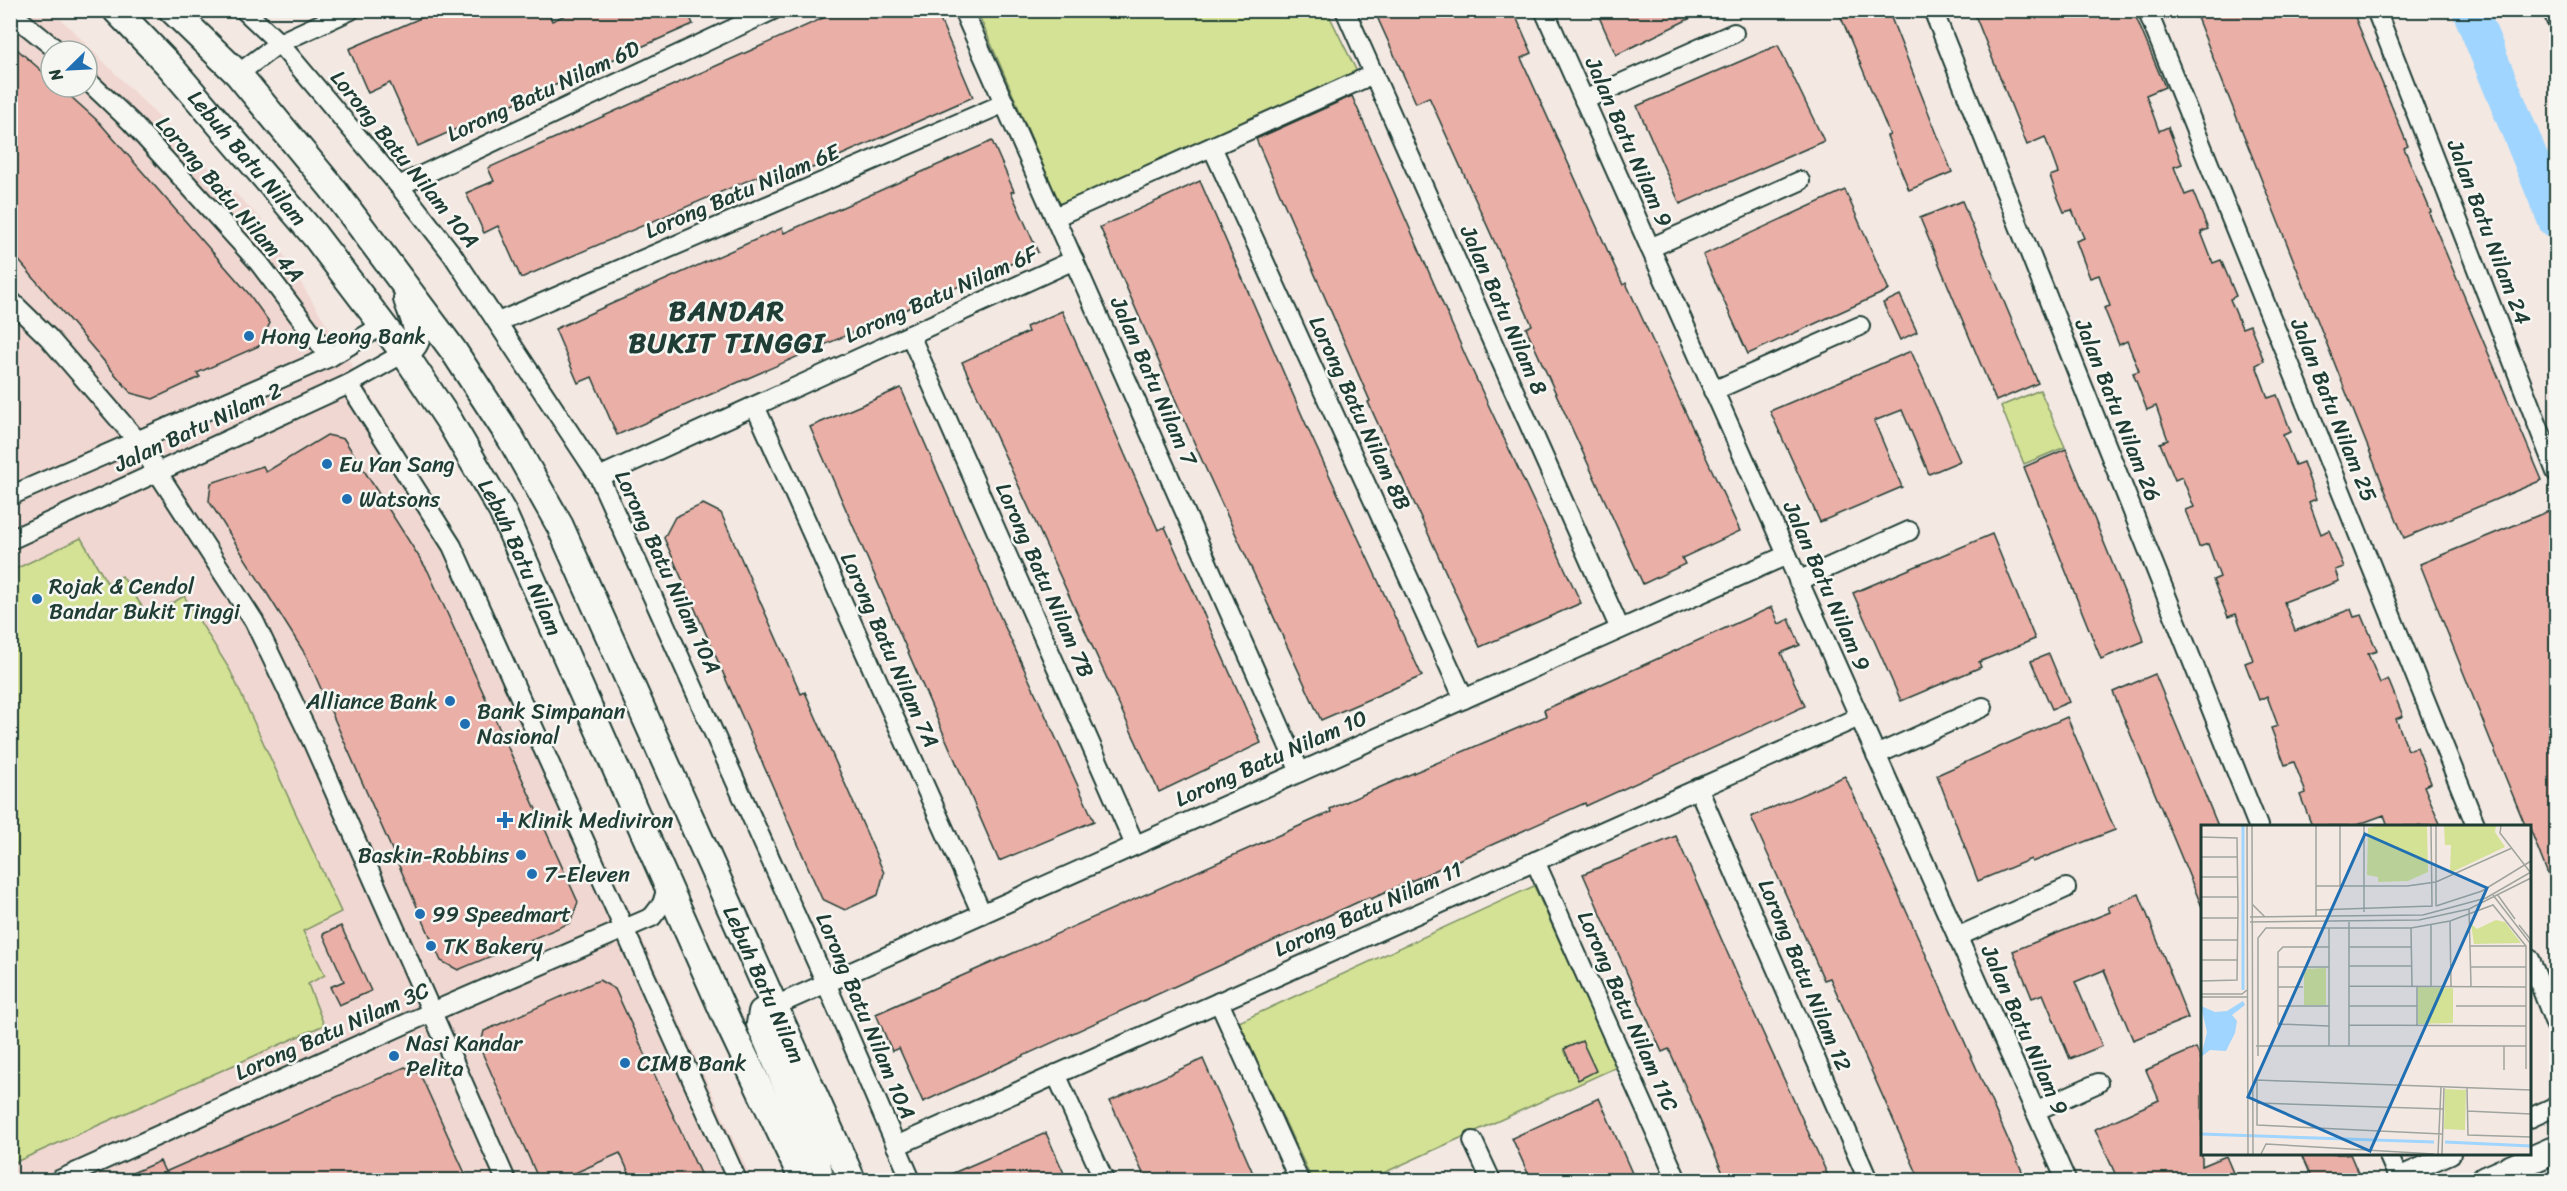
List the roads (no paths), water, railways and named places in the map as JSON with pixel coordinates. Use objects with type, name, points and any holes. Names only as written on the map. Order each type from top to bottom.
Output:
[{"type":"main road","name":"Lebuh Batu Nilam","points":[[116,10],[168,64],[308,226],[404,353],[450,422],[502,511],[728,1023],[802,1180]]},
{"type":"main road","name":"Lebuh Batu Nilam","points":[[172,10],[238,74],[332,188],[453,350],[511,439],[560,526],[852,1180]]},
{"type":"main road","points":[[401,282],[418,337],[414,347],[404,353]]},
{"type":"main road","points":[[775,1006],[762,1012],[760,1024],[813,1147],[819,1180]]},
{"type":"main road","points":[[2485,1180],[2556,1149]]},
{"type":"street","name":"Lorong Batu Nilam 10A","points":[[244,10],[279,43],[399,186],[452,254],[599,477],[826,983],[911,1180]]},
{"type":"street","points":[[238,74],[279,43],[351,10]]},
{"type":"street","name":"Lorong Batu Nilam 6D","points":[[399,186],[773,10]]},
{"type":"street","name":"Jalan Batu Nilam 7","points":[[963,10],[1300,772]]},
{"type":"street","name":"Jalan Batu Nilam 8","points":[[1345,10],[1620,629]]},
{"type":"street","name":"Jalan Batu Nilam 9","points":[[1544,10],[2066,1180]]},
{"type":"street","name":"Jalan Batu Nilam 26","points":[[1933,10],[2258,825]]},
{"type":"street","name":"Jalan Batu Nilam 25","points":[[2147,10],[2476,825]]},
{"type":"street","name":"Jalan Batu Nilam 24","points":[[2376,10],[2556,471]]},
{"type":"street","points":[[2553,10],[2556,20]]},
{"type":"street","points":[[10,12],[43,39]]},
{"type":"street","points":[[1584,100],[1734,33]]},
{"type":"street","points":[[1055,218],[1374,74]]},
{"type":"street","name":"Lorong Batu Nilam 4A","points":[[99,91],[131,122],[259,263],[330,357]]},
{"type":"street","name":"Lorong Batu Nilam 6E","points":[[498,322],[1005,103]]},
{"type":"street","name":"Lorong Batu Nilam 8B","points":[[1212,147],[1464,699]]},
{"type":"street","points":[[1650,248],[1800,181]]},
{"type":"street","name":"Lorong Batu Nilam 6F","points":[[599,477],[1074,260]]},
{"type":"street","points":[[10,300],[48,337],[136,439],[254,621],[274,659],[506,1180]]},
{"type":"street","name":"Jalan Batu Nilam 2","points":[[10,496],[136,439],[330,357],[383,326]]},
{"type":"street","points":[[1713,391],[1860,326]]},
{"type":"street","name":"Lorong Batu Nilam 7B","points":[[910,335],[1135,845]]},
{"type":"street","name":"Jalan Batu Nilam 2","points":[[10,540],[350,384],[404,353]]},
{"type":"street","points":[[350,384],[452,546],[626,928],[737,1180]]},
{"type":"street","name":"Lorong Batu Nilam 7A","points":[[755,406],[982,914]]},
{"type":"street","points":[[1798,581],[1909,531]]},
{"type":"street","name":"Lorong Batu Nilam 10","points":[[775,1006],[1786,555]]},
{"type":"street","points":[[1876,755],[1983,707]]},
{"type":"street","name":"Lorong Batu Nilam 11","points":[[896,1146],[1859,717]]},
{"type":"street","name":"Lorong Batu Nilam 12","points":[[1698,788],[1868,1180]]},
{"type":"street","name":"Lorong Batu Nilam 11C","points":[[1535,861],[1677,1180]]},
{"type":"street","name":"Lorong Batu Nilam 3C","points":[[58,1180],[432,1012],[652,917],[662,904],[668,885]]},
{"type":"street","points":[[1957,937],[2066,888]]},
{"type":"street","points":[[2531,964],[2556,1026]]},
{"type":"street","points":[[1219,1002],[1299,1180]]},
{"type":"street","points":[[1056,1074],[1104,1180]]},
{"type":"street","points":[[2035,1111],[2098,1083]]},
{"type":"street","points":[[2531,1117],[2556,1106]]},
{"type":"street","points":[[1473,1141],[1491,1180]]},
{"type":"street","points":[[2388,1155],[2398,1177],[2449,1155]]},
{"type":"waterway","points":[[2470,10],[2556,221]]},
{"type":"place","name":"Hong Leong Bank","points":[[249,336]]},
{"type":"place","name":"Eu Yan Sang","points":[[327,464]]},
{"type":"place","name":"Watsons","points":[[347,499]]},
{"type":"place","name":"Rojak & Cendol Bandar Bukit Tinggi","points":[[37,599]]},
{"type":"place","name":"Alliance Bank","points":[[450,701]]},
{"type":"place","name":"Bank Simpanan Nasional","points":[[465,724]]},
{"type":"place","name":"Klinik Mediviron","points":[[505,820]]},
{"type":"place","name":"Baskin-Robbins","points":[[521,855]]},
{"type":"place","name":"7-Eleven","points":[[532,874]]},
{"type":"place","name":"99 Speedmart","points":[[420,914]]},
{"type":"place","name":"TK Bakery","points":[[431,946]]},
{"type":"place","name":"Nasi Kandar Pelita","points":[[394,1056]]},
{"type":"place","name":"CIMB Bank","points":[[625,1063]]},
{"type":"district","name":"BANDAR BUKIT TINGGI","points":[[727,326]]}]
